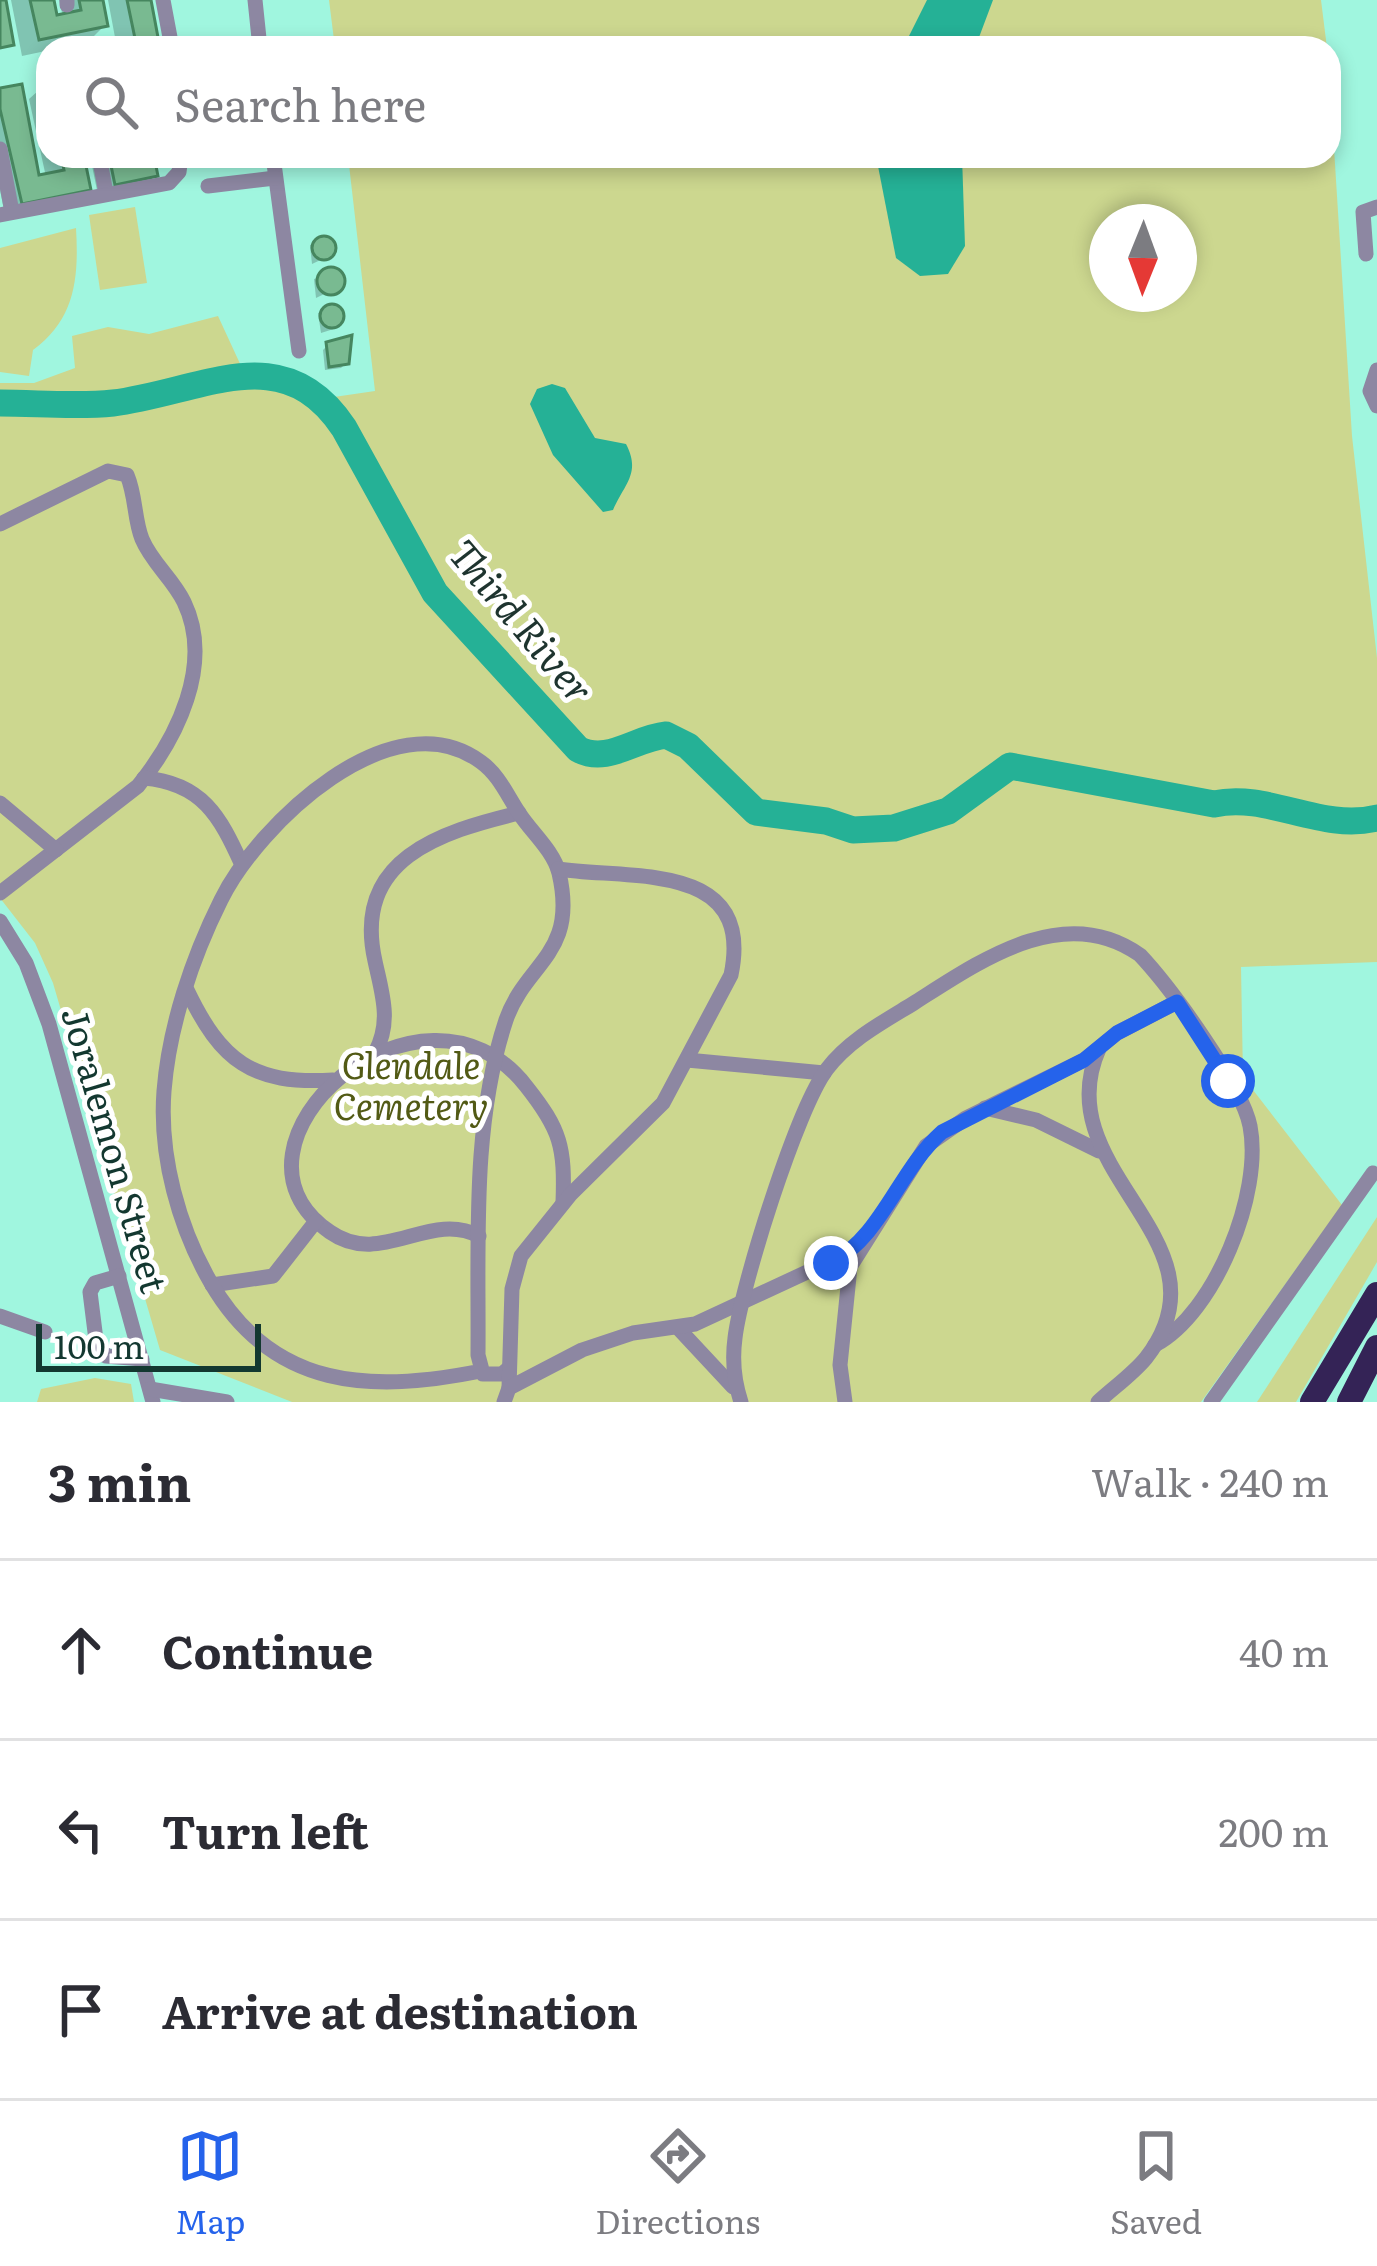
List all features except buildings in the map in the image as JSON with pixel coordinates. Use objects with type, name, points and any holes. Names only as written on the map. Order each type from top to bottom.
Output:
[{"type":"highway","points":[[1312,1402],[1377,1294]]},
{"type":"highway","points":[[1348,1402],[1377,1347]]},
{"type":"street","points":[[163,0],[170,36]]},
{"type":"street","points":[[255,0],[259,36]]},
{"type":"street","points":[[0,149],[6,213],[169,183],[180,168]]},
{"type":"street","points":[[101,168],[106,193]]},
{"type":"street","points":[[274,168],[299,351]]},
{"type":"street","points":[[208,186],[275,178]]},
{"type":"street","points":[[1366,254],[1363,212],[1377,207]]},
{"type":"street","points":[[1377,370],[1370,391],[1377,406]]},
{"type":"street","points":[[0,524],[108,471],[127,475],[144,544],[188,608],[194,647],[183,712],[144,778],[0,893]]},
{"type":"street","points":[[481,1371],[479,1236],[487,1115],[513,1005],[557,941],[558,869],[478,760],[436,744],[412,744],[353,763],[328,780],[242,865],[221,900],[170,1049],[165,1140],[184,1222],[212,1285],[240,1326],[258,1341],[324,1376],[384,1384],[481,1371],[492,1376],[509,1368]]},
{"type":"street","points":[[144,778],[188,787],[201,797],[224,826],[242,865]]},
{"type":"street","points":[[0,802],[56,850]]},
{"type":"street","points":[[374,1055],[382,1039],[386,1006],[372,945],[373,909],[386,878],[432,840],[472,823],[519,813]]},
{"type":"street","points":[[506,1395],[514,1271],[563,1203],[652,1117],[731,975],[735,941],[730,918],[704,893],[658,876],[558,869]]},
{"type":"street","name":"Joralemon Street","points":[[0,921],[26,963],[50,1024],[152,1395]]},
{"type":"street","points":[[739,1398],[734,1359],[743,1302],[805,1109],[824,1073],[852,1043],[958,974],[1018,943],[1095,935],[1122,942],[1159,976],[1239,1098],[1250,1126],[1250,1162],[1217,1276],[1186,1323],[1155,1345],[1098,1402]]},
{"type":"street","points":[[187,990],[213,1037],[251,1071],[290,1081],[332,1080]]},
{"type":"street","points":[[845,1402],[841,1336],[850,1267],[926,1146],[985,1108],[1084,1060],[1177,1002]]},
{"type":"street","points":[[479,1236],[443,1228],[387,1245],[362,1246],[316,1221],[298,1190],[293,1159],[305,1118],[332,1080],[374,1055],[437,1041],[499,1058],[545,1110],[562,1140],[563,1203]]},
{"type":"street","points":[[1100,1047],[1086,1081],[1090,1124],[1099,1151],[1152,1230],[1170,1270],[1168,1315],[1155,1345]]},
{"type":"street","points":[[687,1060],[824,1073]]},
{"type":"street","points":[[985,1108],[1036,1120],[1099,1151]]},
{"type":"street","points":[[1211,1402],[1373,1174]]},
{"type":"street","points":[[212,1285],[273,1276],[316,1221]]},
{"type":"street","points":[[506,1395],[582,1350],[634,1333],[678,1328],[859,1248]]},
{"type":"street","points":[[119,1276],[95,1283],[90,1292],[96,1340],[106,1355],[142,1359]]},
{"type":"street","points":[[0,1316],[45,1332]]},
{"type":"street","points":[[678,1328],[739,1398]]},
{"type":"street","points":[[152,1395],[227,1402]]},
{"type":"green space","points":[[329,0],[1321,0],[1326,36],[334,36]]},
{"type":"green space","name":"Glendale Cemetery","points":[[349,168],[1335,168],[1352,436],[1377,658],[1377,962],[1241,967],[1243,1077],[1342,1205],[1201,1402],[292,1402],[160,1350],[53,983],[35,943],[0,898],[0,383],[34,383],[75,368],[72,336],[108,327],[149,334],[218,316],[242,368],[293,371],[334,397],[375,391]]},
{"type":"green space","points":[[135,207],[147,283],[100,290],[89,215]]},
{"type":"green space","points":[[76,228],[75,281],[66,311],[33,350],[29,376],[0,372],[0,248]]},
{"type":"green space","points":[[1377,1217],[1377,1262],[1296,1402],[1257,1402]]},
{"type":"green space","points":[[95,1378],[131,1384],[134,1402],[37,1402],[41,1389]]},
{"type":"shaded area","points":[[927,0],[993,0],[980,36],[909,36]]},
{"type":"shaded area","points":[[878,168],[962,168],[965,246],[948,274],[920,276],[896,258]]},
{"type":"shaded area","points":[[552,384],[565,388],[595,438],[626,444],[632,471],[613,510],[603,512],[553,455],[530,404],[537,389]]},
{"type":"waterway","name":"Third River","points":[[0,403],[113,403],[239,377],[295,384],[320,400],[344,428],[435,593],[578,749],[600,754],[666,735],[688,746],[756,812],[826,821],[853,830],[894,828],[948,811],[1010,766],[1214,804],[1254,803],[1336,820],[1377,818]]},
{"type":"route","points":[[831,1263],[859,1248],[926,1146],[942,1132],[1084,1060],[1117,1033],[1177,1002],[1228,1081]]}]
